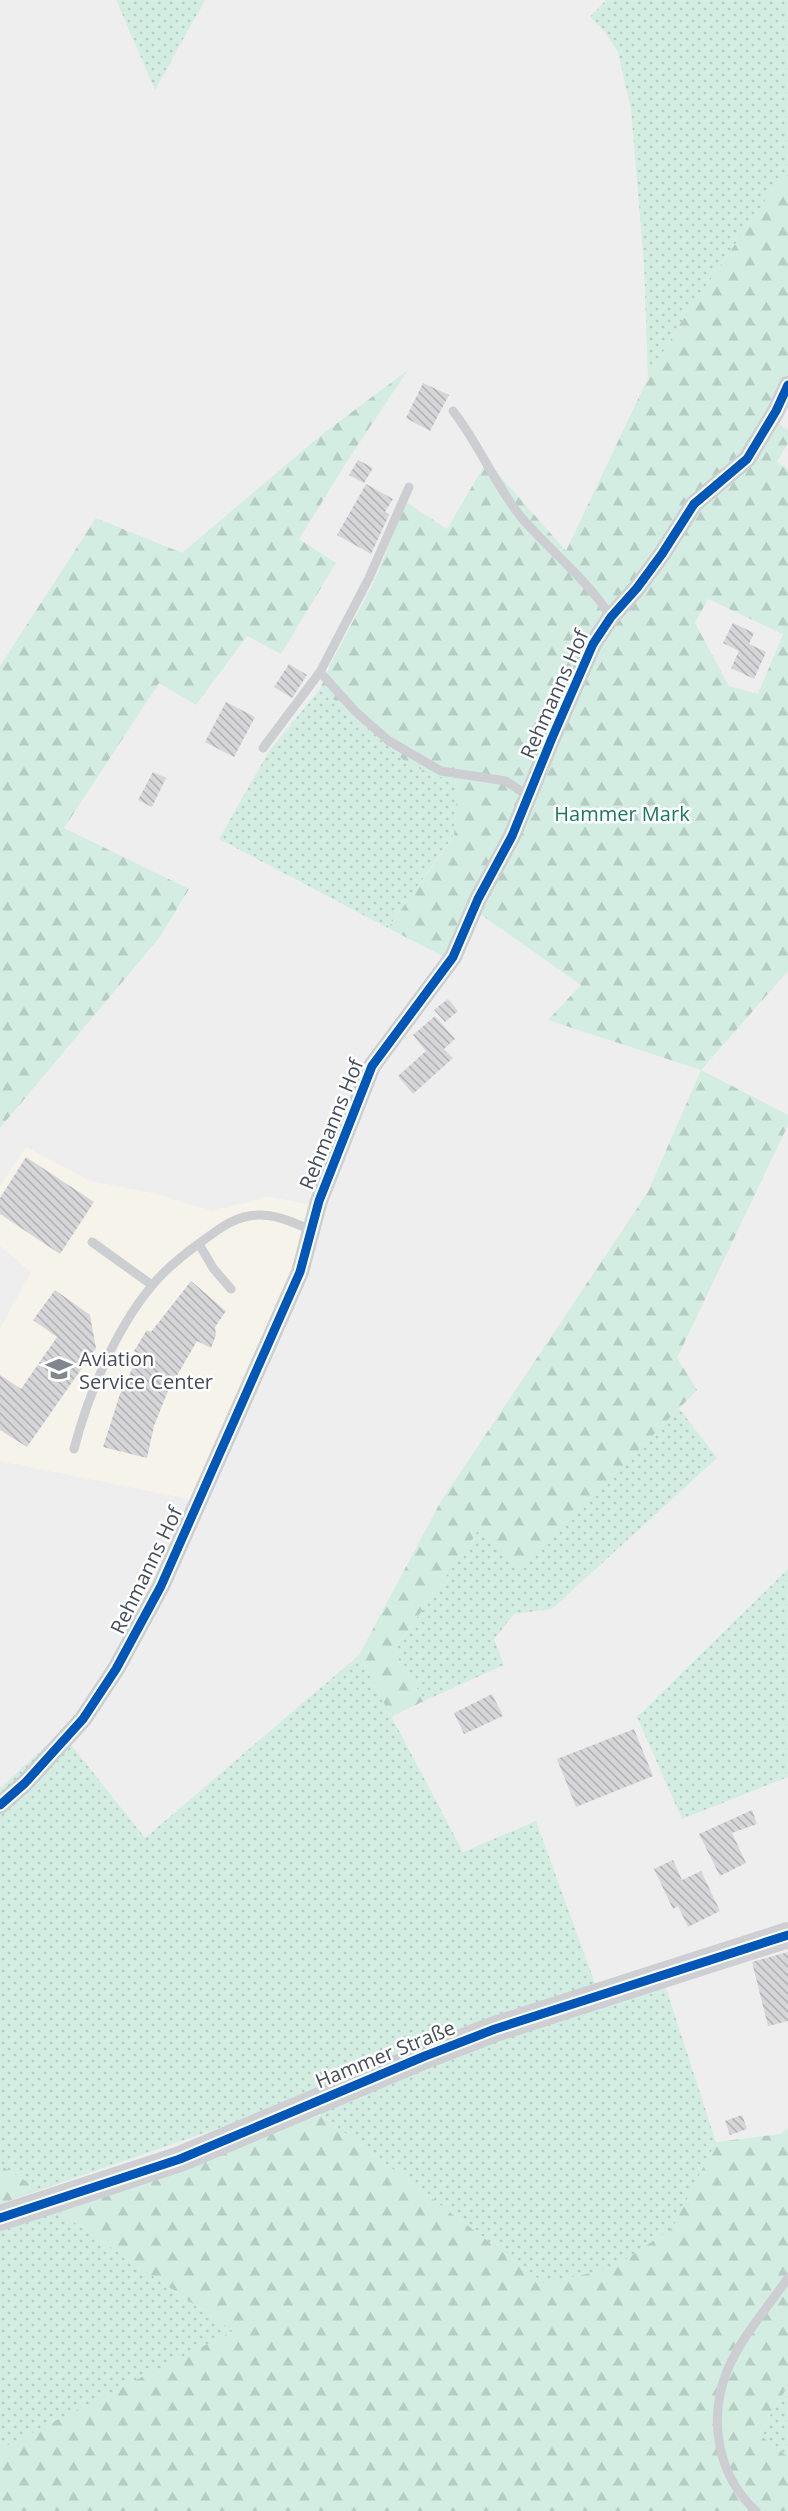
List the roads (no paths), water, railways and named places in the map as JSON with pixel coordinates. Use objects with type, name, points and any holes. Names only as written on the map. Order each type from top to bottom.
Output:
[{"type":"main road","name":"Hammer Straße","points":[[0,2218],[180,2158],[495,2029],[788,1935]]},
{"type":"street","name":"Rehmanns Hof","points":[[0,1805],[32,1775],[83,1719],[116,1669],[139,1627],[201,1500],[300,1272],[319,1201],[372,1066],[453,957],[478,899],[513,836],[593,644],[611,617],[649,571],[694,504],[747,459],[776,411],[788,385]]},
{"type":"lane","points":[[453,411],[520,515],[574,570],[601,601],[611,617]]},
{"type":"lane","points":[[263,748],[320,672],[369,578],[409,488]]},
{"type":"lane","points":[[320,672],[355,711],[389,741],[441,771],[506,781],[528,796]]},
{"type":"lane","points":[[74,1449],[82,1416],[108,1356],[152,1285],[224,1225],[250,1215],[272,1216],[311,1230]]},
{"type":"lane","points":[[92,1242],[152,1285]]},
{"type":"lane","points":[[199,1244],[213,1268],[231,1289]]},
{"type":"lane","points":[[756,2511],[729,2477],[717,2438],[718,2409],[727,2370],[744,2341],[788,2278]]},
{"type":"place","name":"Aviation Service Center","points":[[59,1369]]},
{"type":"park label","name":"Hammer Mark","points":[[622,813]]}]
